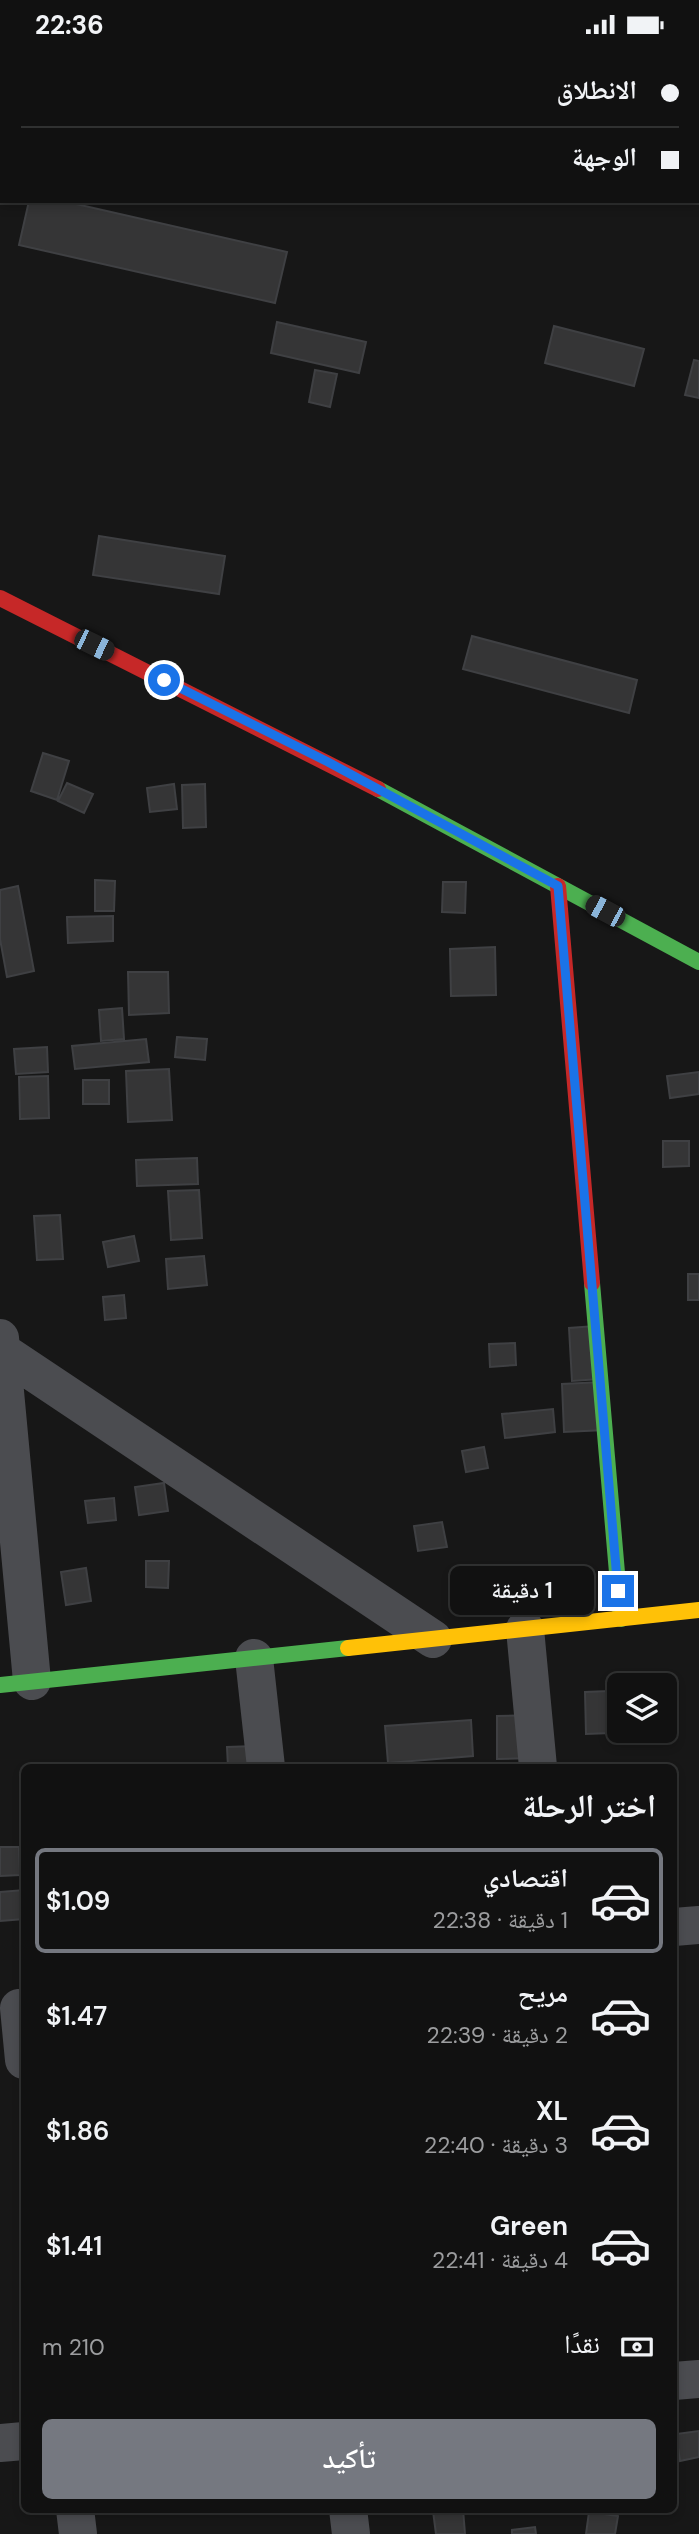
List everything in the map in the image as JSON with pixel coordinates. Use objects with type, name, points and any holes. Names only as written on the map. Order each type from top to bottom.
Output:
[{"type":"street","points":[[0,599],[328,762],[699,962]]},
{"type":"street","points":[[558,886],[621,1619]]},
{"type":"street","points":[[0,1346],[16,1683],[699,1610]]},
{"type":"street","points":[[0,1346],[433,1639]]},
{"type":"street","points":[[525,1629],[538,1764]]},
{"type":"street","points":[[254,1658],[266,1764]]},
{"type":"street","points":[[677,1927],[699,1925]]},
{"type":"street","points":[[14,2008],[21,2044]]},
{"type":"street","points":[[677,2381],[699,2379]]},
{"type":"street","points":[[0,2443],[21,2441]]},
{"type":"street","points":[[75,2513],[78,2534]]},
{"type":"street","points":[[348,2513],[351,2534]]},
{"type":"building","points":[[29,203],[72,203],[287,252],[275,303],[19,245]]},
{"type":"building","points":[[277,322],[366,342],[359,373],[271,353]]},
{"type":"building","points":[[554,326],[644,349],[634,386],[545,363]]},
{"type":"building","points":[[694,360],[699,361],[699,398],[685,395]]},
{"type":"building","points":[[315,370],[337,374],[330,407],[309,402]]},
{"type":"building","points":[[99,536],[225,556],[219,594],[93,575]]},
{"type":"building","points":[[472,636],[637,680],[629,713],[463,669]]},
{"type":"building","points":[[43,753],[69,761],[57,800],[31,791]]},
{"type":"building","points":[[67,783],[93,794],[84,813],[58,801]]},
{"type":"building","points":[[174,784],[177,809],[150,812],[147,788]]},
{"type":"building","points":[[205,784],[206,827],[183,828],[182,785]]},
{"type":"building","points":[[95,880],[115,881],[114,911],[95,911]]},
{"type":"building","points":[[443,882],[466,882],[465,913],[442,912]]},
{"type":"building","points":[[18,886],[34,971],[7,977],[0,939],[0,890]]},
{"type":"building","points":[[113,916],[113,941],[68,943],[67,917]]},
{"type":"building","points":[[495,947],[496,995],[451,996],[450,949]]},
{"type":"building","points":[[128,972],[168,972],[169,1013],[129,1015]]},
{"type":"building","points":[[122,1008],[124,1039],[101,1041],[99,1010]]},
{"type":"building","points":[[177,1037],[207,1039],[205,1060],[175,1057]]},
{"type":"building","points":[[146,1039],[149,1062],[75,1069],[72,1046]]},
{"type":"building","points":[[47,1047],[48,1072],[16,1074],[14,1049]]},
{"type":"building","points":[[169,1069],[172,1120],[128,1122],[126,1071]]},
{"type":"building","points":[[699,1072],[699,1094],[670,1098],[667,1076]]},
{"type":"building","points":[[48,1076],[49,1118],[20,1119],[19,1077]]},
{"type":"building","points":[[83,1080],[109,1080],[109,1104],[83,1104]]},
{"type":"building","points":[[663,1141],[689,1141],[689,1166],[663,1167]]},
{"type":"building","points":[[197,1158],[198,1184],[137,1186],[136,1160]]},
{"type":"building","points":[[199,1190],[202,1238],[171,1240],[168,1191]]},
{"type":"building","points":[[60,1215],[63,1259],[37,1260],[34,1216]]},
{"type":"building","points":[[134,1236],[139,1261],[108,1267],[103,1242]]},
{"type":"building","points":[[204,1256],[207,1285],[168,1289],[166,1259]]},
{"type":"building","points":[[688,1274],[699,1274],[699,1300],[688,1300]]},
{"type":"building","points":[[124,1295],[126,1318],[105,1320],[103,1297]]},
{"type":"building","points":[[595,1326],[599,1379],[572,1381],[569,1328]]},
{"type":"building","points":[[515,1343],[516,1365],[490,1367],[489,1344]]},
{"type":"building","points":[[602,1382],[605,1430],[564,1432],[562,1384]]},
{"type":"building","points":[[553,1409],[555,1432],[505,1438],[502,1414]]},
{"type":"building","points":[[484,1447],[488,1468],[466,1472],[462,1451]]},
{"type":"building","points":[[164,1483],[168,1511],[139,1515],[135,1487]]},
{"type":"building","points":[[114,1498],[116,1520],[88,1523],[85,1501]]},
{"type":"building","points":[[442,1522],[447,1547],[418,1551],[414,1526]]},
{"type":"building","points":[[146,1561],[169,1561],[168,1588],[146,1587]]},
{"type":"building","points":[[86,1568],[91,1601],[66,1605],[61,1572]]},
{"type":"building","points":[[607,1691],[607,1733],[586,1734],[585,1692]]},
{"type":"building","points":[[532,1715],[533,1758],[497,1759],[497,1716]]},
{"type":"building","points":[[471,1720],[473,1756],[388,1763],[385,1726]]},
{"type":"building","points":[[259,1746],[260,1764],[228,1764],[227,1747]]},
{"type":"building","points":[[0,1847],[19,1847],[20,1875],[0,1876]]},
{"type":"building","points":[[21,1890],[21,1919],[0,1921],[0,1892]]},
{"type":"building","points":[[699,2431],[699,2457],[680,2461],[677,2434]]},
{"type":"building","points":[[433,2513],[463,2513],[465,2534],[436,2534]]},
{"type":"building","points":[[589,2513],[618,2516],[615,2534],[586,2534]]},
{"type":"building","points":[[535,2527],[536,2534],[512,2534],[512,2530]]},
{"type":"traffic: fast","points":[[378,789],[699,962]]},
{"type":"traffic: fast","points":[[592,1283],[621,1619]]},
{"type":"traffic: fast","points":[[0,1685],[348,1648]]},
{"type":"traffic: slow","points":[[348,1648],[699,1610]]},
{"type":"traffic: jam","points":[[0,598],[378,789]]},
{"type":"traffic: jam","points":[[558,886],[592,1283]]},
{"type":"route","points":[[164,680],[328,762],[558,886],[618,1591]]}]
